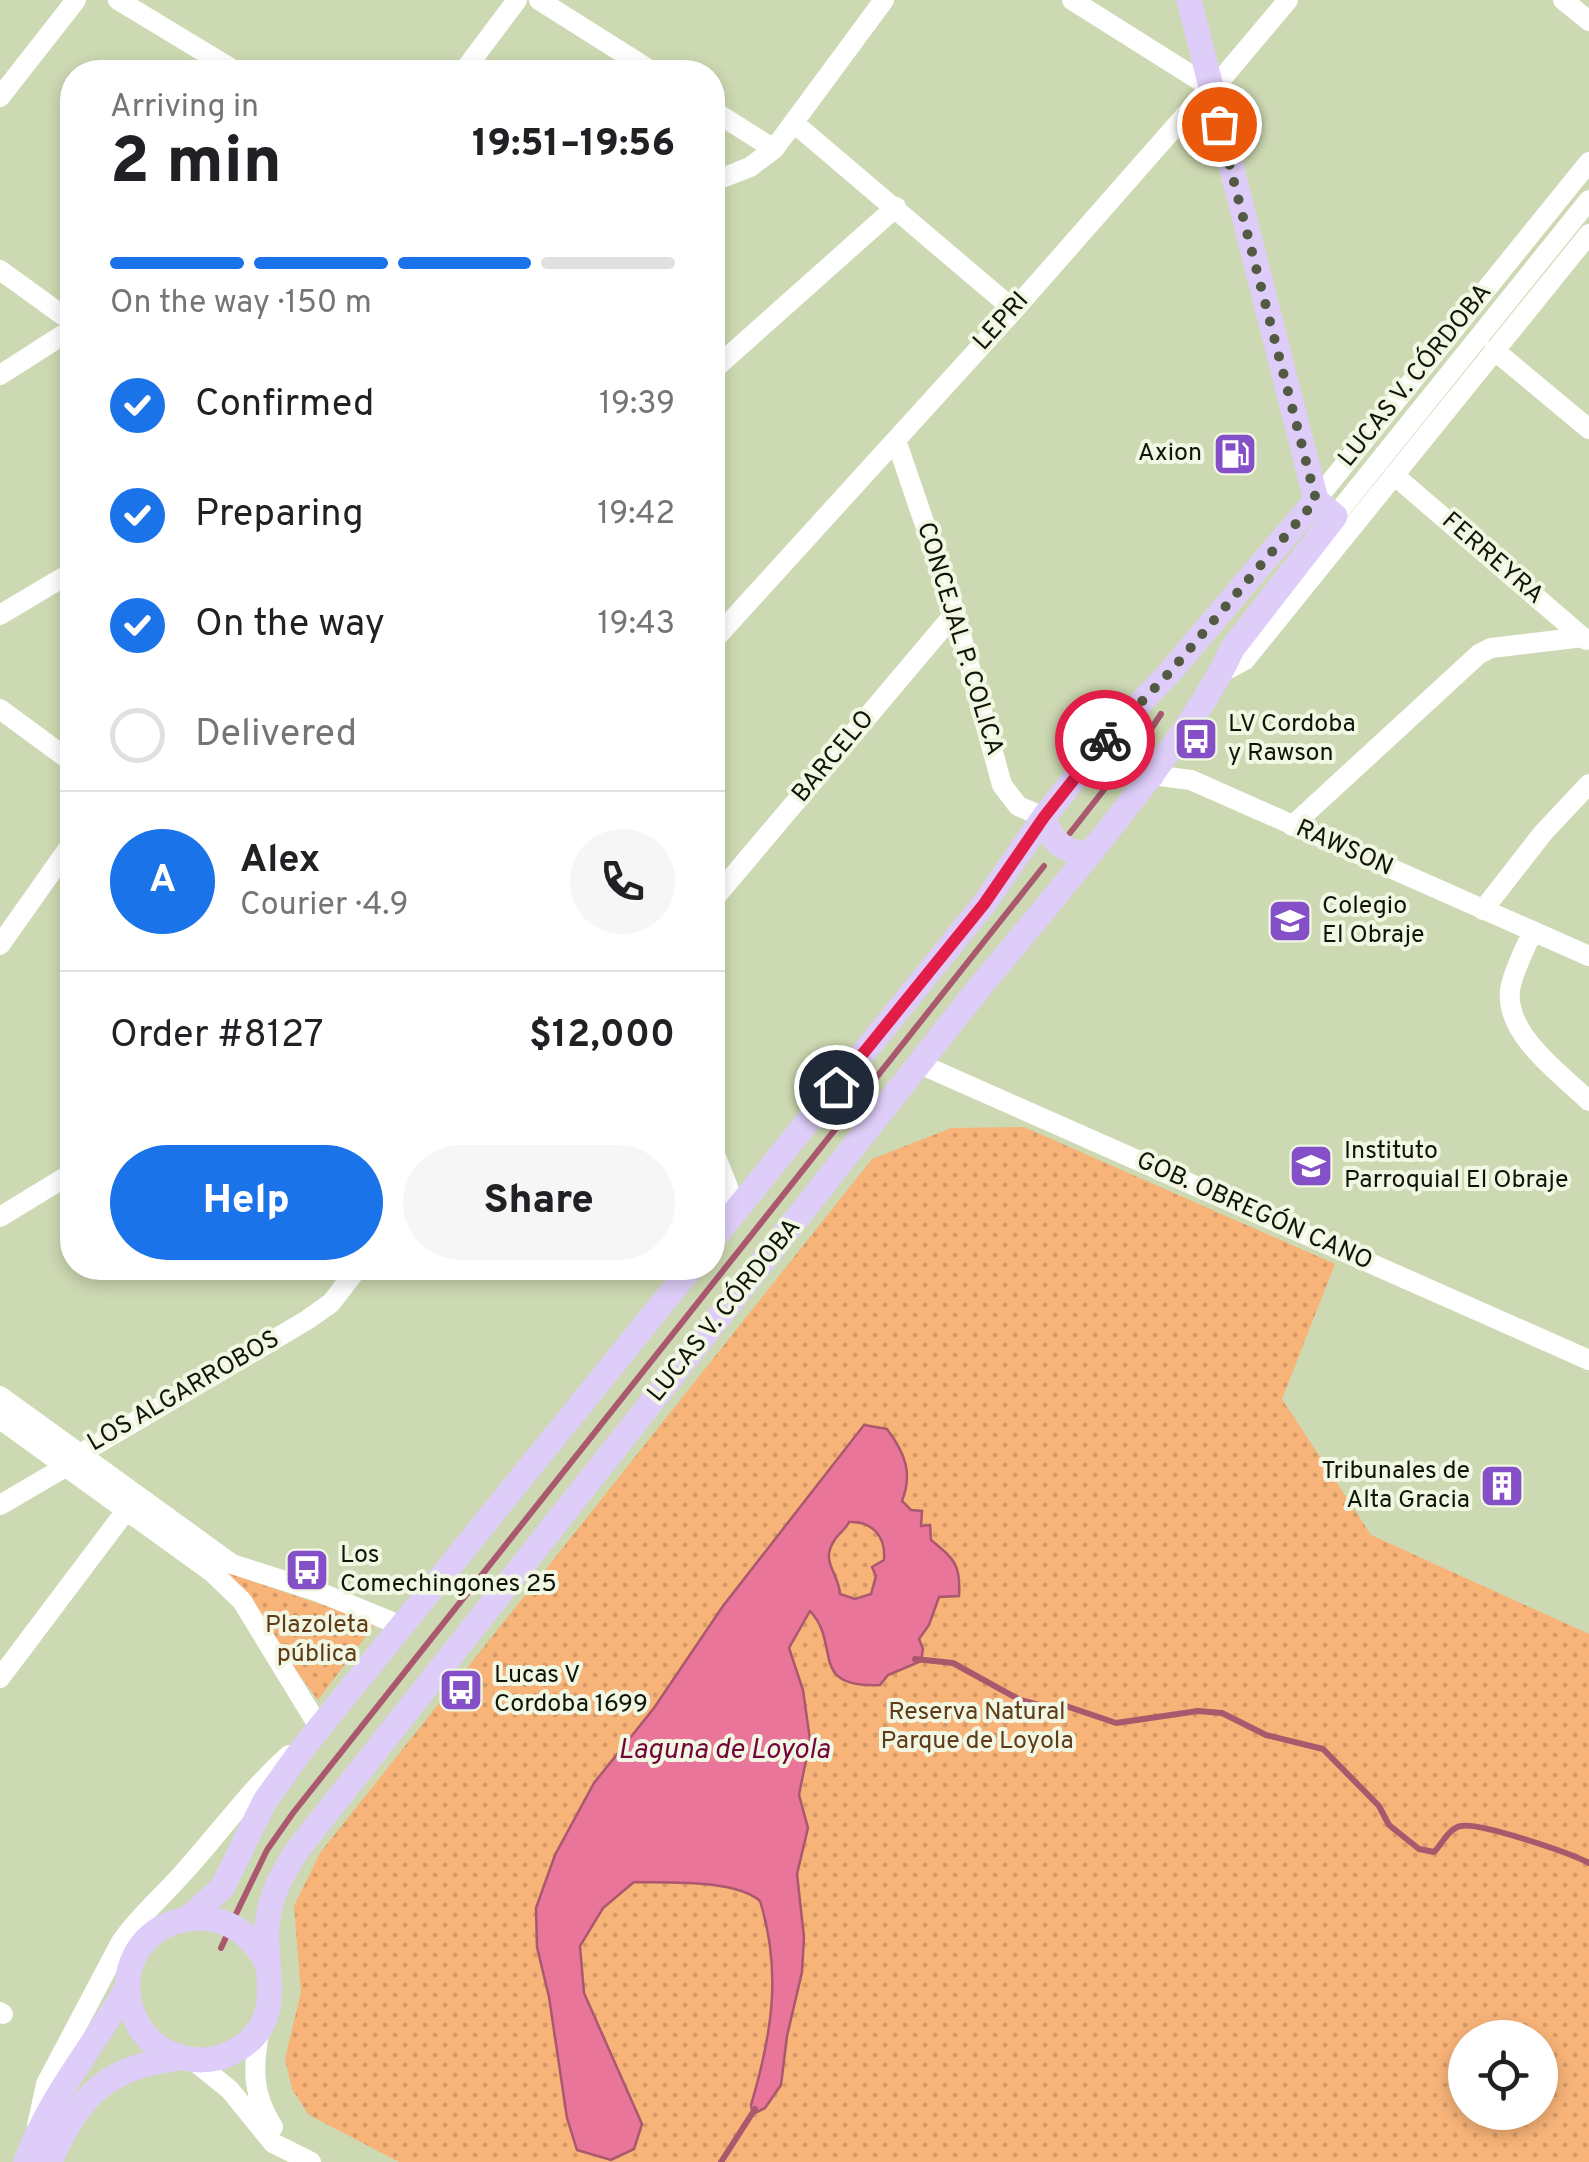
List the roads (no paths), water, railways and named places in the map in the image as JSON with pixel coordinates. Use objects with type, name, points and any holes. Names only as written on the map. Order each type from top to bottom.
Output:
[{"type":"main road","points":[[1189,0],[1325,508]]},
{"type":"main road","name":"LUCAS V. CÓRDOBA","points":[[260,2026],[271,1990],[266,1962],[267,1923],[274,1891],[299,1848],[1152,775],[1325,508]]},
{"type":"main road","name":"LUCAS V. CÓRDOBA","points":[[725,1222],[984,904],[1044,817],[1101,745],[1325,508]]},
{"type":"main road","points":[[1101,745],[1116,741],[1133,746],[1152,775]]},
{"type":"main road","points":[[1044,817],[1052,838],[1066,850],[1092,852]]},
{"type":"main road","points":[[188,2059],[153,2043],[139,2027],[130,2007],[132,1964],[142,1945],[158,1930],[188,1918],[222,1888],[265,1801],[320,1727],[681,1280]]},
{"type":"main road","points":[[188,1918],[218,1919],[235,1926],[250,1938],[266,1962]]},
{"type":"main road","points":[[26,2162],[52,2102],[128,1986]]},
{"type":"main road","points":[[50,2162],[71,2118],[99,2087],[135,2066],[215,2058],[233,2052],[260,2026]]},
{"type":"street","points":[[0,97],[76,0]]},
{"type":"street","points":[[118,0],[216,60]]},
{"type":"street","points":[[472,60],[518,0]]},
{"type":"street","points":[[539,0],[635,60]]},
{"type":"street","points":[[725,177],[750,167],[774,149],[884,0]]},
{"type":"street","points":[[1072,0],[1210,87]]},
{"type":"street","name":"LEPRI","points":[[725,628],[1210,87],[1219,82],[1288,0]]},
{"type":"street","points":[[1562,0],[1589,21]]},
{"type":"street","points":[[725,118],[774,149]]},
{"type":"street","points":[[794,123],[1014,310]]},
{"type":"street","name":"LUCAS V. CÓRDOBA","points":[[1325,508],[1589,162]]},
{"type":"street","name":"LUCAS V. CÓRDOBA","points":[[1325,508],[1589,200]]},
{"type":"street","points":[[725,359],[896,207]]},
{"type":"street","name":"LUCAS V. CÓRDOBA","points":[[1221,673],[1246,660],[1589,234]]},
{"type":"street","points":[[0,270],[60,317]]},
{"type":"street","points":[[0,374],[60,334]]},
{"type":"street","points":[[1494,350],[1589,429]]},
{"type":"street","name":"CONCEJAL P. COLICA","points":[[896,440],[955,614],[1002,785],[1018,806],[1044,817]]},
{"type":"street","name":"FERREYRA","points":[[1394,476],[1586,640]]},
{"type":"street","points":[[0,615],[60,579]]},
{"type":"street","name":"BARCELO","points":[[725,886],[955,614]]},
{"type":"street","points":[[1292,826],[1480,654],[1491,648],[1586,640]]},
{"type":"street","points":[[0,710],[60,753]]},
{"type":"street","name":"RAWSON","points":[[1152,775],[1191,780],[1589,956]]},
{"type":"street","points":[[1483,910],[1542,833],[1589,784]]},
{"type":"street","points":[[0,945],[60,860]]},
{"type":"street","points":[[1532,932],[1510,992],[1512,1009],[1527,1039],[1589,1101]]},
{"type":"street","name":"GOB. OBREGÓN CANO","points":[[920,1064],[1589,1360]]},
{"type":"street","points":[[0,1217],[60,1180]]},
{"type":"street","points":[[725,1180],[737,1210]]},
{"type":"street","name":"LOS ALGARROBOS","points":[[0,1505],[307,1320],[331,1303],[349,1280]]},
{"type":"street","points":[[0,1396],[72,1460]]},
{"type":"street","points":[[0,1419],[72,1460],[132,1503],[232,1564],[319,1592],[402,1626]]},
{"type":"street","points":[[0,1678],[132,1503]]},
{"type":"street","points":[[36,2134],[46,2084],[127,1934],[254,1787],[320,1727],[242,1601],[132,1503]]},
{"type":"street","points":[[260,2026],[253,2066],[256,2092],[271,2124],[304,2159]]},
{"type":"street","points":[[188,2059],[230,2090],[273,2143],[304,2159]]},
{"type":"water","name":"Laguna de Loyola","points":[[864,1425],[887,1429],[905,1464],[907,1481],[902,1501],[911,1510],[922,1511],[921,1526],[930,1525],[931,1540],[954,1563],[959,1596],[939,1597],[929,1625],[919,1639],[923,1649],[921,1661],[888,1675],[880,1685],[857,1684],[834,1672],[819,1624],[810,1611],[789,1648],[803,1690],[810,1740],[799,1795],[808,1828],[797,1874],[804,1937],[802,1972],[787,2036],[781,2085],[765,2108],[753,2114],[751,2105],[772,2003],[771,1953],[760,1901],[718,1886],[634,1882],[603,1908],[580,1946],[584,1993],[642,2124],[634,2149],[611,2160],[577,2150],[567,2118],[549,1997],[537,1947],[536,1908],[555,1855],[594,1783],[654,1708],[723,1606]],"holes":[[[849,1522],[876,1532],[883,1544],[884,1560],[872,1567],[876,1576],[871,1594],[855,1599],[840,1594],[829,1555]]]},
{"type":"waterway","points":[[1151,729],[1161,714]]},
{"type":"waterway","points":[[1070,833],[1125,763]]},
{"type":"waterway","points":[[725,1268],[1044,866]]},
{"type":"waterway","points":[[236,1914],[267,1850],[293,1813],[716,1280]]},
{"type":"waterway","points":[[915,1659],[953,1663],[1020,1700],[1066,1706],[1116,1723],[1198,1711],[1222,1713],[1266,1735],[1323,1749],[1379,1806],[1389,1825],[1419,1849],[1434,1852],[1453,1830],[1471,1826],[1525,1839],[1589,1863]]},
{"type":"waterway","points":[[221,1948],[227,1935]]},
{"type":"waterway","points":[[721,2162],[755,2109]]},
{"type":"place","name":"Axion","points":[[1235,454]]},
{"type":"place","name":"LV Cordoba y Rawson","points":[[1196,739]]},
{"type":"place","name":"Colegio El Obraje","points":[[1290,921]]},
{"type":"place","name":"Instituto Parroquial El Obraje","points":[[1311,1166]]},
{"type":"place","name":"Tribunales de Alta Gracia","points":[[1502,1486]]},
{"type":"place","name":"Los Comechingones 25","points":[[307,1570]]},
{"type":"place","name":"Lucas V Cordoba 1699","points":[[461,1690]]},
{"type":"park label","name":"Plazoleta pública","points":[[317,1640]]},
{"type":"park label","name":"Reserva Natural Parque de Loyola","points":[[977,1728]]}]
